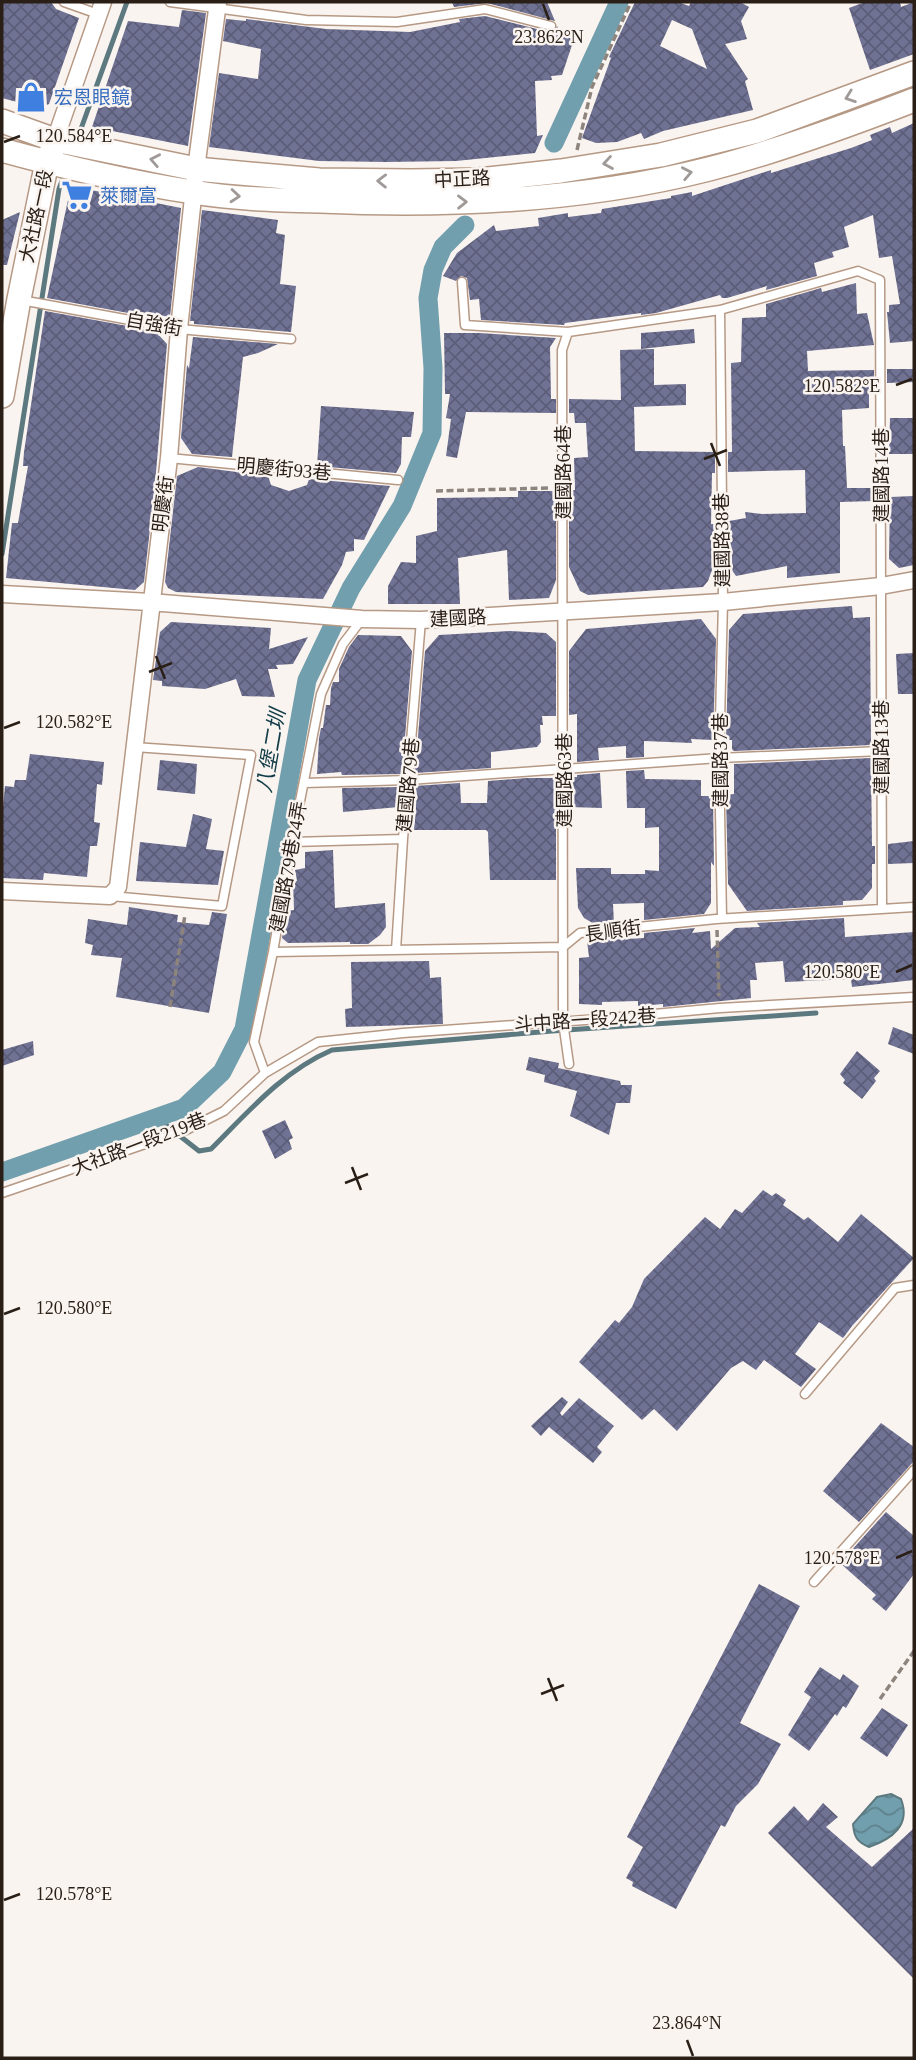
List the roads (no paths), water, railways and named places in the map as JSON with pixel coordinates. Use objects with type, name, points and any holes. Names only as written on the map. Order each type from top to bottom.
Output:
[{"type":"street","name":"明慶街","points":[[110,896],[118,887],[169,458],[196,169],[218,5]]},
{"type":"street","name":"大社路一段","points":[[2,396],[47,162],[101,8]]},
{"type":"street","name":"中正路","points":[[2,150],[194,193],[372,204],[478,202],[508,188],[573,169],[661,155],[757,131],[914,73]]},
{"type":"street","name":"中正路","points":[[2,121],[55,140],[196,169],[319,180],[479,180],[508,188],[594,191],[708,169],[820,136],[914,100]]},
{"type":"street","name":"建國路","points":[[2,594],[150,602],[362,619],[421,620],[723,602],[881,586],[914,579]]},
{"type":"street","points":[[2,891],[110,896]]},
{"type":"lane","points":[[64,2],[101,8]]},
{"type":"lane","points":[[170,2],[218,5],[306,20],[397,22],[485,9],[551,26]]},
{"type":"lane","name":"建國路14巷","points":[[720,310],[858,271],[880,280],[881,586]]},
{"type":"lane","points":[[462,282],[466,324],[568,332],[720,310]]},
{"type":"lane","name":"自強街","points":[[19,299],[179,329],[291,339]]},
{"type":"lane","name":"建國路38巷","points":[[720,310],[723,602]]},
{"type":"lane","name":"建國路64巷","points":[[563,613],[562,350],[568,332]]},
{"type":"lane","name":"明慶街93巷","points":[[169,458],[398,480]]},
{"type":"lane","name":"建國路13巷","points":[[881,586],[882,909]]},
{"type":"lane","name":"建國路37巷","points":[[719,919],[723,602]]},
{"type":"lane","name":"建國路63巷","points":[[563,613],[563,1022],[569,1064]]},
{"type":"lane","name":"建國路79巷24弄","points":[[273,951],[321,694],[343,644],[362,619]]},
{"type":"lane","name":"建國路79巷","points":[[396,950],[421,620]]},
{"type":"lane","points":[[110,896],[222,906],[251,755],[134,747]]},
{"type":"lane","name":"建國路79巷24弄","points":[[303,783],[409,780],[719,758],[881,751]]},
{"type":"lane","points":[[292,842],[403,839]]},
{"type":"lane","name":"長順街","points":[[273,951],[563,947],[580,933],[719,919],[914,907]]},
{"type":"lane","points":[[265,1073],[254,1042],[273,951]]},
{"type":"lane","name":"斗中路一段242巷","points":[[265,1073],[318,1042],[720,1008],[914,997]]},
{"type":"lane","name":"大社路一段219巷","points":[[2,1193],[186,1130],[224,1111],[265,1073]]},
{"type":"lane","points":[[805,1394],[895,1288],[914,1285]]},
{"type":"lane","points":[[814,1582],[914,1470]]},
{"type":"water","points":[[891,1794],[901,1799],[901,1824],[892,1835],[869,1847],[857,1839],[853,1824],[877,1797]]},
{"type":"waterway","points":[[78,137],[127,2]]},
{"type":"waterway","name":"八堡二圳","points":[[554,143],[619,2]]},
{"type":"waterway","points":[[2,554],[59,189],[65,173]]},
{"type":"waterway","name":"八堡二圳","points":[[2,1172],[184,1108],[222,1072],[244,1029],[307,680],[351,588],[402,506],[432,433],[433,368],[428,298],[433,270],[443,247],[465,225]]},
{"type":"waterway","points":[[157,1118],[199,1151],[211,1149],[282,1081],[332,1050],[552,1031],[816,1013]]},
{"type":"place","name":"宏恩眼鏡","points":[[31,97]]},
{"type":"place","name":"萊爾富","points":[[77,195]]}]
